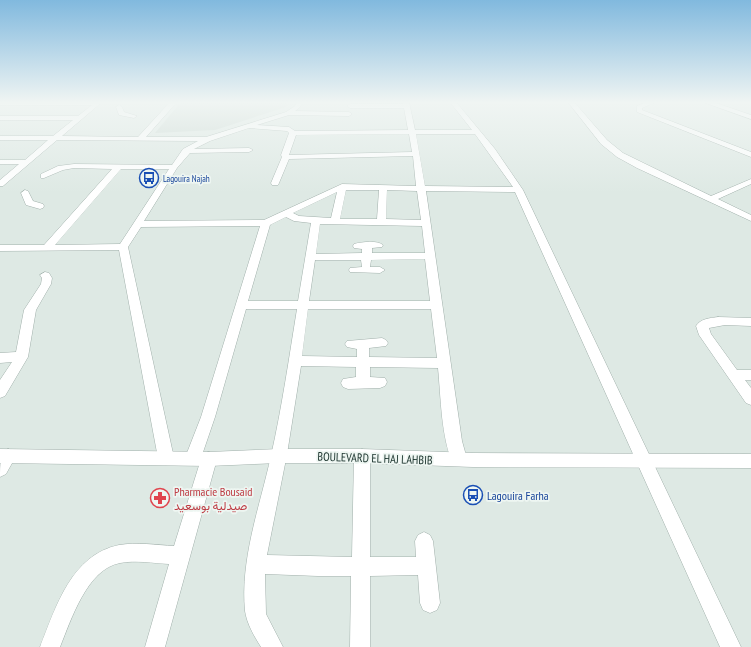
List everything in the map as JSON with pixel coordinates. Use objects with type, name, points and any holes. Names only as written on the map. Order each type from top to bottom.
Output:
[{"type":"street","points":[[0,184],[63,132]]},
{"type":"street","points":[[142,138],[147,132]]},
{"type":"street","points":[[166,458],[122,247],[186,151],[194,145],[207,139],[228,132]]},
{"type":"street","points":[[275,183],[286,157],[285,155],[293,133],[398,132]]},
{"type":"street","points":[[411,132],[416,154],[426,223],[454,441],[459,459]]},
{"type":"street","points":[[476,132],[492,151],[519,190],[630,433],[645,460],[731,647]]},
{"type":"street","points":[[596,132],[604,142],[620,156],[751,218]]},
{"type":"street","points":[[692,132],[751,155]]},
{"type":"street","points":[[0,138],[207,139]]},
{"type":"street","points":[[186,151],[249,150]]},
{"type":"street","points":[[286,157],[416,154]]},
{"type":"street","points":[[0,162],[26,162]]},
{"type":"street","points":[[47,247],[119,166]]},
{"type":"street","points":[[44,176],[66,167],[174,167]]},
{"type":"street","points":[[711,199],[751,181]]},
{"type":"street","points":[[137,224],[266,223],[342,187],[519,190]]},
{"type":"street","points":[[335,222],[342,187]]},
{"type":"street","points":[[381,222],[383,187]]},
{"type":"street","points":[[25,193],[29,204],[40,206]]},
{"type":"street","points":[[285,213],[297,219],[316,221],[426,223]]},
{"type":"street","points":[[273,647],[258,623],[256,617],[257,564],[279,456],[304,306],[316,221]]},
{"type":"street","points":[[155,647],[181,555],[208,417],[266,223]]},
{"type":"street","points":[[368,245],[367,257],[360,270],[380,270]]},
{"type":"street","points":[[0,248],[122,247]]},
{"type":"street","points":[[310,256],[430,256]]},
{"type":"street","points":[[0,392],[22,357],[30,310],[46,284],[48,278],[46,275]]},
{"type":"street","points":[[241,305],[436,305]]},
{"type":"street","points":[[751,322],[711,322],[702,326],[705,335],[751,399]]},
{"type":"street","points":[[363,382],[364,362],[357,344],[382,343]]},
{"type":"street","points":[[0,358],[22,357]]},
{"type":"street","points":[[295,361],[443,363]]},
{"type":"street","points":[[733,374],[751,375]]},
{"type":"street","points":[[348,383],[380,382]]},
{"type":"street","points":[[360,647],[362,456]]},
{"type":"street","name":"BOULEVARD EL HAJ LAHBIB","points":[[2,460],[362,456],[459,459],[751,461]]},
{"type":"street","points":[[424,541],[430,603]]},
{"type":"street","points":[[50,647],[83,576],[91,567],[103,559],[119,554],[181,555]]},
{"type":"street","points":[[257,564],[318,567],[426,566]]},
{"type":"place","name":"Lagouira Najah","points":[[149,178]]},
{"type":"place","name":"Lagouira Farha","points":[[473,495]]},
{"type":"place","name":"Pharmacie Bousaid صيدلية بوسعيد","points":[[160,498]]}]
